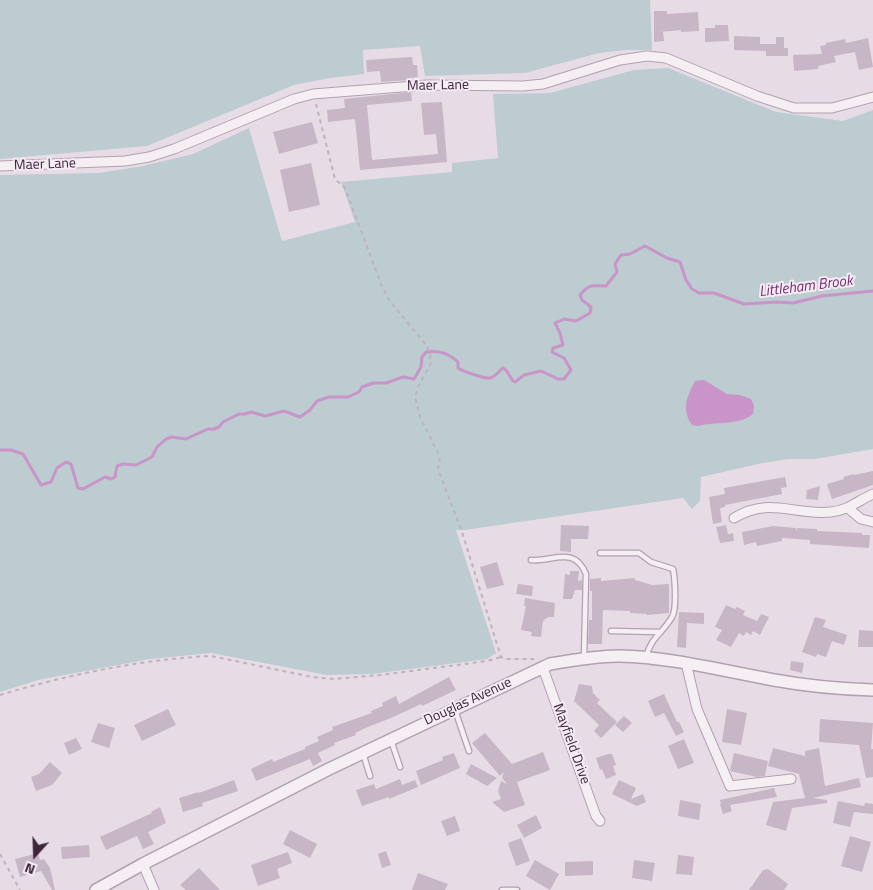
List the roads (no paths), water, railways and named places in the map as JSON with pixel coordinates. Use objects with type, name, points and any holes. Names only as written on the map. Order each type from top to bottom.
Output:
[{"type":"street","name":"Maer Lane","points":[[0,166],[125,161],[148,157],[174,149],[294,99],[313,94],[426,85],[523,86],[542,84],[620,60],[647,56],[676,61],[748,93],[794,108],[832,108],[873,97]]},
{"type":"street","points":[[734,518],[757,507],[792,508],[821,513],[833,512],[848,508],[873,494]]},
{"type":"street","points":[[848,508],[861,519],[873,522]]},
{"type":"street","name":"Douglas Avenue","points":[[96,890],[143,864],[391,739],[546,666],[584,658],[619,656],[686,663],[775,680],[873,690]]},
{"type":"street","points":[[686,663],[696,709],[730,786],[791,779]]},
{"type":"street","name":"Mayfield Drive","points":[[546,666],[596,816],[600,821]]},
{"type":"street","points":[[143,864],[154,890]]},
{"type":"lane","points":[[600,553],[639,553],[651,562],[673,569],[674,613],[649,646],[646,658]]},
{"type":"lane","points":[[531,560],[556,556],[571,558],[579,562],[583,567],[586,574],[584,658]]},
{"type":"lane","points":[[611,631],[660,632]]},
{"type":"lane","points":[[455,708],[469,751]]},
{"type":"lane","points":[[391,739],[400,767]]},
{"type":"lane","points":[[363,753],[370,776]]},
{"type":"lane","points":[[502,890],[517,890]]},
{"type":"waterway","name":"Littleham Brook","points":[[0,450],[11,450],[23,454],[41,485],[51,482],[57,468],[66,462],[71,464],[78,488],[83,489],[105,477],[111,479],[115,477],[117,466],[123,464],[136,465],[152,457],[157,447],[166,439],[172,437],[186,439],[208,429],[219,427],[223,422],[239,414],[251,412],[265,416],[284,411],[300,417],[310,410],[317,401],[329,397],[348,397],[359,392],[362,387],[373,383],[386,383],[403,377],[414,379],[421,367],[422,357],[426,352],[435,351],[447,354],[458,362],[458,368],[487,378],[492,377],[503,368],[515,382],[524,375],[541,371],[558,379],[564,379],[571,370],[564,358],[552,352],[553,348],[563,345],[555,323],[564,319],[576,321],[590,313],[591,307],[582,300],[580,295],[589,287],[606,286],[617,272],[615,264],[621,255],[630,254],[645,246],[667,258],[680,262],[686,280],[692,289],[699,293],[714,293],[744,304],[793,303],[822,296],[873,291]]}]
